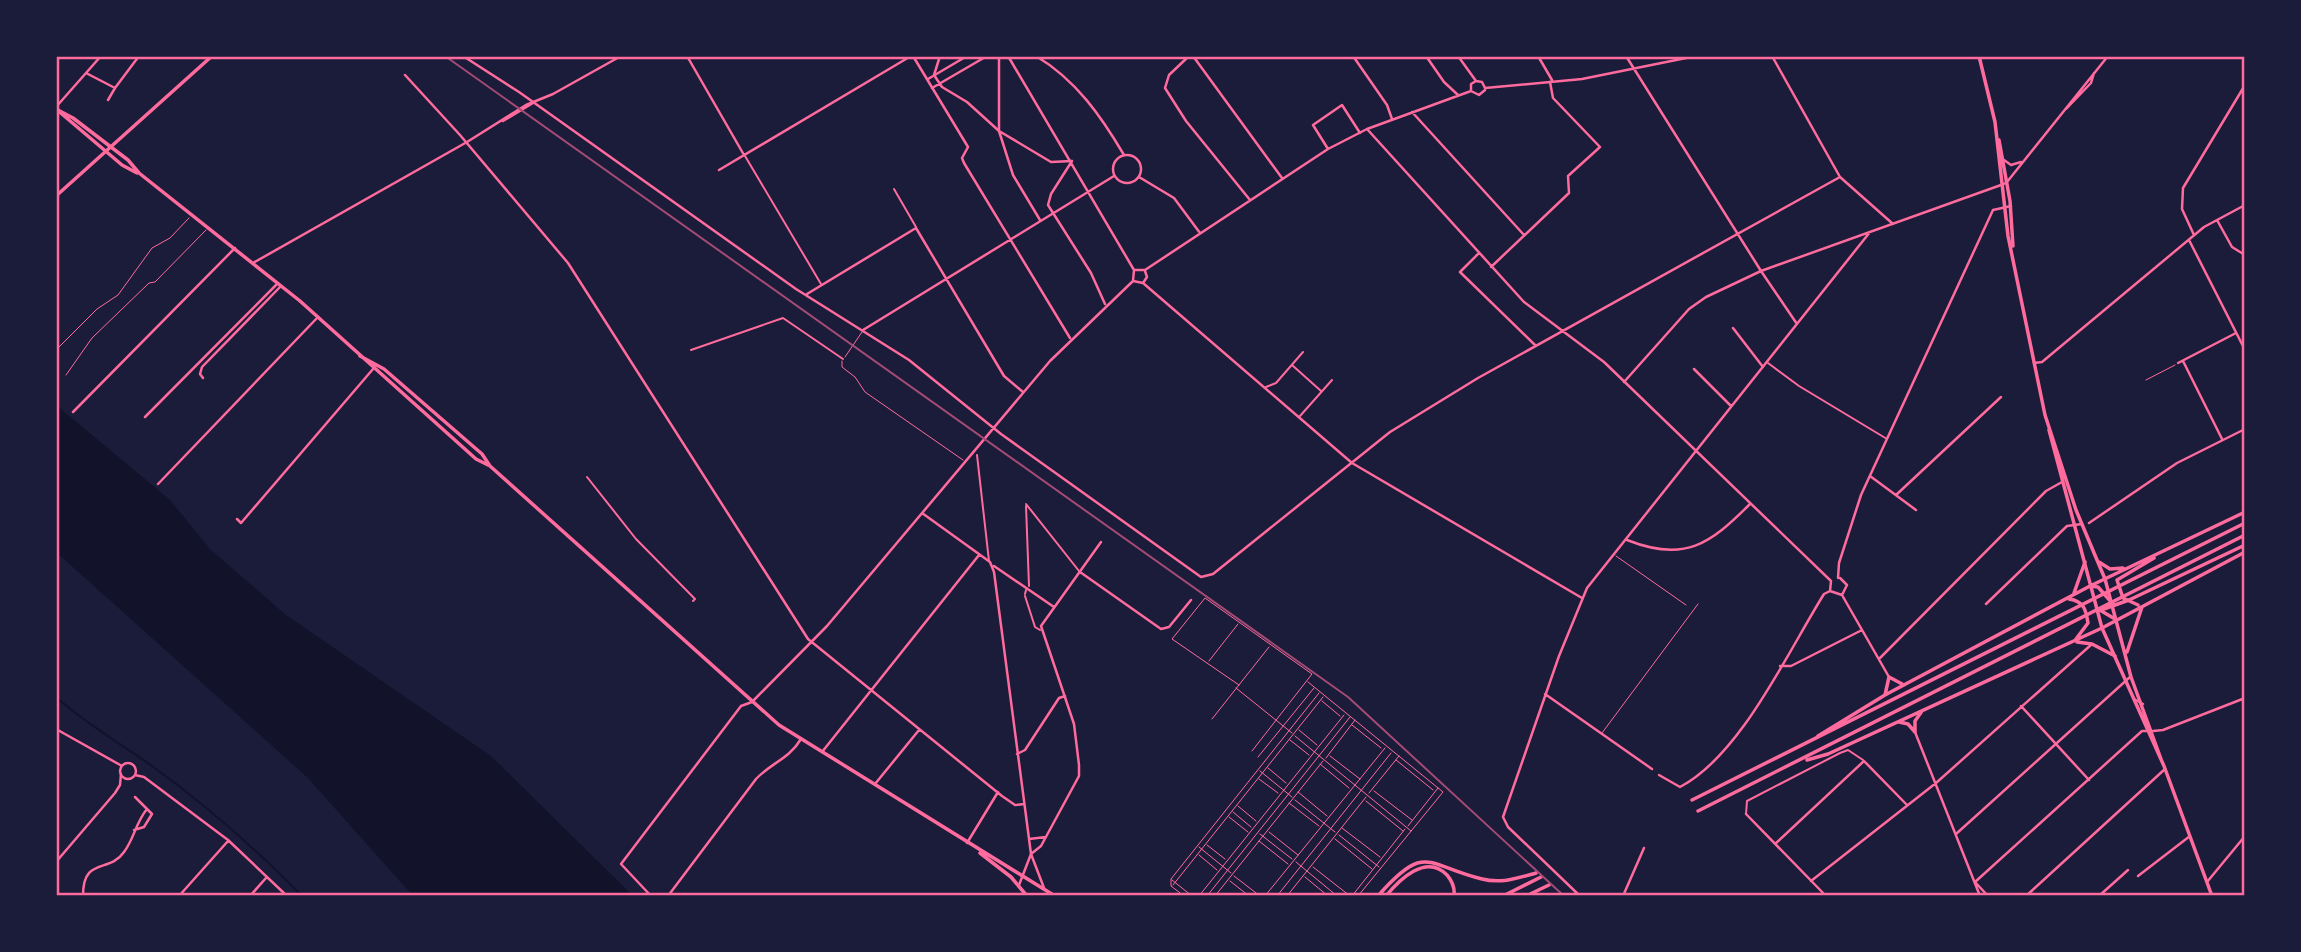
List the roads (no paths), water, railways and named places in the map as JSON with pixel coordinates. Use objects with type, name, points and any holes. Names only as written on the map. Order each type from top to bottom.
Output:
[{"type":"main road","points":[[56,196],[212,56]]},
{"type":"main road","points":[[1979,56],[2004,160],[2011,206],[2012,250]]},
{"type":"main road","points":[[56,108],[133,164],[139,173]]},
{"type":"main road","points":[[56,108],[104,152],[139,173],[318,317],[373,369],[476,458],[490,466],[752,702],[801,739],[1055,896]]},
{"type":"main road","points":[[1997,135],[2001,185],[2012,250],[2061,482],[2102,628],[2143,704],[2161,759]]},
{"type":"main road","points":[[360,356],[394,378],[482,454],[490,466]]},
{"type":"main road","points":[[379,373],[381,371],[394,378]]},
{"type":"main road","points":[[2048,425],[2113,604],[2134,699],[2165,769],[2210,895]]},
{"type":"main road","points":[[2143,604],[2128,603],[2119,591],[2117,580],[2245,512]]},
{"type":"main road","points":[[1692,800],[2245,523]]},
{"type":"main road","points":[[1698,811],[2245,535]]},
{"type":"main road","points":[[2096,611],[2110,609],[2245,545]]},
{"type":"main road","points":[[1798,762],[1828,754],[2102,628],[2245,552]]},
{"type":"main road","points":[[1814,740],[1825,729],[1885,695],[2074,594],[2162,554]]},
{"type":"main road","points":[[2098,561],[2116,570],[2132,566]]},
{"type":"main road","points":[[2074,594],[2085,562]]},
{"type":"main road","points":[[2090,586],[2098,587],[2113,604]]},
{"type":"main road","points":[[2067,598],[2077,600],[2086,609],[2088,623],[2074,641]]},
{"type":"main road","points":[[2126,655],[2143,604]]},
{"type":"main road","points":[[2095,605],[2101,614],[2117,620]]},
{"type":"main road","points":[[2074,641],[2092,644],[2115,656]]},
{"type":"main road","points":[[1885,695],[1889,677],[1904,685]]},
{"type":"main road","points":[[1915,732],[1915,722],[1922,711]]},
{"type":"main road","points":[[1897,722],[1908,724],[1915,732]]},
{"type":"main road","points":[[968,843],[1019,885],[1027,896]]},
{"type":"main road","points":[[1378,896],[1394,878],[1409,867],[1424,862],[1437,862],[1494,881],[1536,873]]},
{"type":"main road","points":[[1386,896],[1412,871],[1426,867],[1438,869],[1449,877],[1454,896]]},
{"type":"main road","points":[[1503,896],[1541,877]]},
{"type":"main road","points":[[1527,896],[1549,885]]},
{"type":"street","points":[[56,108],[101,56]]},
{"type":"street","points":[[108,100],[139,56]]},
{"type":"street","points":[[463,56],[806,295],[929,375],[993,427],[1201,577],[1213,574],[1390,432],[1561,331],[1840,177]]},
{"type":"street","points":[[253,263],[533,103],[621,56]]},
{"type":"street","points":[[687,56],[821,284]]},
{"type":"street","points":[[719,170],[912,56],[968,147],[961,158],[1070,339]]},
{"type":"street","points":[[934,75],[940,56]]},
{"type":"street","points":[[927,79],[967,56]]},
{"type":"street","points":[[932,88],[988,56]]},
{"type":"street","points":[[999,56],[1002,88],[999,131],[1013,175],[1040,220]]},
{"type":"street","points":[[651,896],[621,864],[741,706],[752,702],[812,643],[1023,392],[1070,339],[1133,281],[1134,270],[1008,56]]},
{"type":"street","points":[[1036,56],[1065,77],[1096,110],[1124,155],[1139,161],[1139,177]]},
{"type":"street","points":[[1250,200],[1186,121],[1165,88],[1169,75],[1191,56],[1282,178]]},
{"type":"street","points":[[1353,56],[1387,105],[1392,119]]},
{"type":"street","points":[[1426,56],[1444,82],[1458,95]]},
{"type":"street","points":[[1458,56],[1485,88]]},
{"type":"street","points":[[1492,267],[1569,193],[1568,176],[1600,147],[1553,98],[1551,82],[1538,56]]},
{"type":"street","points":[[1626,56],[1797,324]]},
{"type":"street","points":[[1134,270],[1144,271],[1328,149],[1367,129],[1412,111],[1471,91],[1479,95],[1485,88],[1633,70],[1696,56]]},
{"type":"street","points":[[1772,56],[1840,177],[1893,224]]},
{"type":"street","points":[[1624,382],[1689,309],[1706,297],[1761,271],[2007,182],[2065,110],[2091,83],[2094,73],[2108,56]]},
{"type":"street","points":[[86,73],[115,88]]},
{"type":"street","points":[[405,75],[467,142],[568,263],[812,643],[1015,805],[1024,803]]},
{"type":"street","points":[[934,75],[940,84],[967,102],[999,131],[1051,162],[1072,161]]},
{"type":"street","points":[[1471,91],[1471,84],[1476,80]]},
{"type":"street","points":[[2194,235],[2182,209],[2183,188],[2245,85]]},
{"type":"street","points":[[1328,149],[1313,125],[1342,105],[1360,133]]},
{"type":"street","points":[[1412,111],[1524,235]]},
{"type":"street","points":[[1367,129],[1531,308],[1601,360],[1831,581]]},
{"type":"street","points":[[1114,176],[1114,165],[1124,155]]},
{"type":"street","points":[[2004,160],[2011,165],[2024,161]]},
{"type":"street","points":[[1072,161],[1051,194],[1048,205],[1051,213],[1067,232],[1105,305]]},
{"type":"street","points":[[1114,176],[1125,184],[1139,177]]},
{"type":"street","points":[[863,330],[1017,233],[1114,176]]},
{"type":"street","points":[[1139,177],[1174,198],[1200,234]]},
{"type":"street","points":[[894,189],[1004,376],[1023,392]]},
{"type":"street","points":[[2034,363],[2042,362],[2194,235],[2245,205]]},
{"type":"street","points":[[1830,591],[1837,596],[1842,594],[1846,586],[1838,578],[1839,563],[1848,531],[1870,476],[1993,210],[2011,206]]},
{"type":"street","points":[[2217,220],[2232,247],[2245,256]]},
{"type":"street","points":[[806,295],[916,228]]},
{"type":"street","points":[[1580,896],[1508,827],[1503,817],[1545,694],[1582,598],[1870,232]]},
{"type":"street","points":[[2189,240],[2245,350]]},
{"type":"street","points":[[73,412],[235,248]]},
{"type":"street","points":[[1479,253],[1460,272],[1536,346]]},
{"type":"street","points":[[1143,283],[1147,277],[1144,271]]},
{"type":"street","points":[[1133,281],[1143,283],[1352,463],[1582,598]]},
{"type":"street","points":[[203,378],[200,374],[202,367],[280,285]]},
{"type":"street","points":[[145,417],[280,285]]},
{"type":"street","points":[[158,484],[318,317]]},
{"type":"street","points":[[691,350],[783,317],[843,359]]},
{"type":"street","points":[[1733,328],[1763,367]]},
{"type":"street","points":[[2178,363],[2236,333]]},
{"type":"street","points":[[1265,388],[1276,383],[1303,352]]},
{"type":"street","points":[[2183,360],[2223,440]]},
{"type":"street","points":[[1767,362],[1799,386],[1887,439]]},
{"type":"street","points":[[1292,365],[1322,391]]},
{"type":"street","points":[[237,519],[242,523],[373,369]]},
{"type":"street","points":[[1694,369],[1732,407]]},
{"type":"street","points":[[1299,417],[1332,380]]},
{"type":"street","points":[[1896,495],[2001,397]]},
{"type":"street","points":[[2090,523],[2177,463],[2245,429]]},
{"type":"street","points":[[978,455],[1031,854],[1044,888]]},
{"type":"street","points":[[1870,476],[1916,510]]},
{"type":"street","points":[[587,477],[636,539],[695,598],[693,601]]},
{"type":"street","points":[[1879,659],[2046,491],[2067,480]]},
{"type":"street","points":[[1627,540],[1658,549],[1684,548],[1703,543],[1727,529],[1750,504]]},
{"type":"street","points":[[1028,586],[1026,505],[1080,572],[1161,629],[1169,627],[1191,600]]},
{"type":"street","points":[[922,513],[1054,607]]},
{"type":"street","points":[[1986,604],[2067,526],[2082,524]]},
{"type":"street","points":[[1040,629],[1101,542]]},
{"type":"street","points":[[822,752],[979,554]]},
{"type":"street","points":[[1831,581],[1838,578]]},
{"type":"street","points":[[1830,591],[1831,581]]},
{"type":"street","points":[[1659,775],[1680,787],[1713,763],[1738,733],[1824,594],[1830,591]]},
{"type":"street","points":[[1019,885],[1031,854],[1046,837],[1079,776],[1074,724],[1040,629],[1035,627],[1025,593]]},
{"type":"street","points":[[1842,594],[1889,677]]},
{"type":"street","points":[[1780,666],[1791,666],[1862,630]]},
{"type":"street","points":[[1811,881],[1936,783],[2092,644]]},
{"type":"street","points":[[1956,834],[2129,678]]},
{"type":"street","points":[[1545,694],[1652,769]]},
{"type":"street","points":[[1017,754],[1025,750],[1059,698],[1065,696]]},
{"type":"street","points":[[2153,731],[2163,730],[2245,698]]},
{"type":"street","points":[[2134,699],[2143,704]]},
{"type":"street","points":[[2021,706],[2088,780]]},
{"type":"street","points":[[56,729],[122,766],[131,763],[136,769],[135,775]]},
{"type":"street","points":[[874,785],[919,730]]},
{"type":"street","points":[[1975,882],[2142,731],[2147,731]]},
{"type":"street","points":[[1915,732],[1980,896]]},
{"type":"street","points":[[668,896],[756,779],[764,771],[784,760],[801,739]]},
{"type":"street","points":[[1826,896],[1746,814],[1747,800],[1848,750],[1864,761],[1908,805]]},
{"type":"street","points":[[1775,844],[1864,761]]},
{"type":"street","points":[[56,861],[115,793],[120,785],[122,766]]},
{"type":"street","points":[[2026,896],[2165,769]]},
{"type":"street","points":[[121,774],[127,778],[135,775],[144,777],[228,841],[287,896]]},
{"type":"street","points":[[968,843],[998,792]]},
{"type":"street","points":[[134,830],[144,827],[151,817],[135,797]]},
{"type":"street","points":[[83,896],[85,878],[90,870],[124,852],[147,809]]},
{"type":"street","points":[[2138,876],[2190,836]]},
{"type":"street","points":[[2207,882],[2245,836]]},
{"type":"street","points":[[1029,839],[1046,837]]},
{"type":"street","points":[[179,896],[228,841]]},
{"type":"street","points":[[1623,896],[1644,848]]},
{"type":"street","points":[[2099,896],[2128,870]]},
{"type":"street","points":[[250,896],[267,877]]},
{"type":"street","points":[[1975,882],[1988,896]]},
{"type":"lane","points":[[56,350],[97,309],[118,295],[152,248],[170,238],[192,214]]},
{"type":"lane","points":[[66,374],[92,338],[149,283],[155,282],[209,227]]},
{"type":"lane","points":[[863,330],[843,359],[842,368],[855,377],[865,392],[965,461]]},
{"type":"lane","points":[[2146,380],[2178,363]]},
{"type":"lane","points":[[1614,555],[1686,605]]},
{"type":"lane","points":[[1238,685],[1172,639],[1205,598],[1312,674],[1252,751]]},
{"type":"lane","points":[[1601,735],[1698,604]]},
{"type":"lane","points":[[1207,663],[1239,622]]},
{"type":"lane","points":[[1212,719],[1270,645]]},
{"type":"lane","points":[[1307,681],[1443,792],[1358,896]]},
{"type":"lane","points":[[1258,757],[1314,687]]},
{"type":"lane","points":[[1236,688],[1411,831]]},
{"type":"lane","points":[[1184,896],[1171,886],[1171,878],[1320,692]]},
{"type":"lane","points":[[1171,886],[1324,695]]},
{"type":"lane","points":[[1321,700],[1342,717]]},
{"type":"lane","points":[[1199,896],[1346,712]]},
{"type":"lane","points":[[1207,896],[1351,717]]},
{"type":"lane","points":[[1215,896],[1355,720]]},
{"type":"lane","points":[[1352,725],[1383,750]]},
{"type":"lane","points":[[1298,729],[1318,746]]},
{"type":"lane","points":[[1289,739],[1310,756]]},
{"type":"lane","points":[[1265,896],[1387,746]]},
{"type":"lane","points":[[1276,896],[1393,751]]},
{"type":"lane","points":[[1328,754],[1360,779]]},
{"type":"lane","points":[[1287,896],[1399,756]]},
{"type":"lane","points":[[1396,760],[1435,792]]},
{"type":"lane","points":[[1320,764],[1351,789]]},
{"type":"lane","points":[[1267,767],[1288,784]]},
{"type":"lane","points":[[1258,770],[1381,869]]},
{"type":"lane","points":[[1258,778],[1280,795]]},
{"type":"lane","points":[[1311,865],[1351,896],[1438,788]]},
{"type":"lane","points":[[1372,789],[1412,821]]},
{"type":"lane","points":[[1298,792],[1329,817]]},
{"type":"lane","points":[[1364,800],[1403,831]]},
{"type":"lane","points":[[1289,803],[1321,828]]},
{"type":"lane","points":[[1236,805],[1258,822]]},
{"type":"lane","points":[[1228,808],[1338,896]]},
{"type":"lane","points":[[1228,816],[1249,833]]},
{"type":"lane","points":[[1342,827],[1381,859]]},
{"type":"lane","points":[[1268,830],[1298,855]]},
{"type":"lane","points":[[1333,838],[1373,870]]},
{"type":"lane","points":[[1259,841],[1290,866]]},
{"type":"lane","points":[[1205,844],[1227,861]]},
{"type":"lane","points":[[1197,846],[1260,896]]},
{"type":"lane","points":[[1197,853],[1219,871]]},
{"type":"lane","points":[[1303,876],[1328,896]]},
{"type":"lane","points":[[1171,878],[1192,896]]},
{"type":"lane","points":[[1229,879],[1249,896]]},
{"type":"waterway","points":[[56,697],[192,796],[249,844],[302,896]]},
{"type":"tram line","points":[[445,56],[1348,697],[1564,896]]}]
